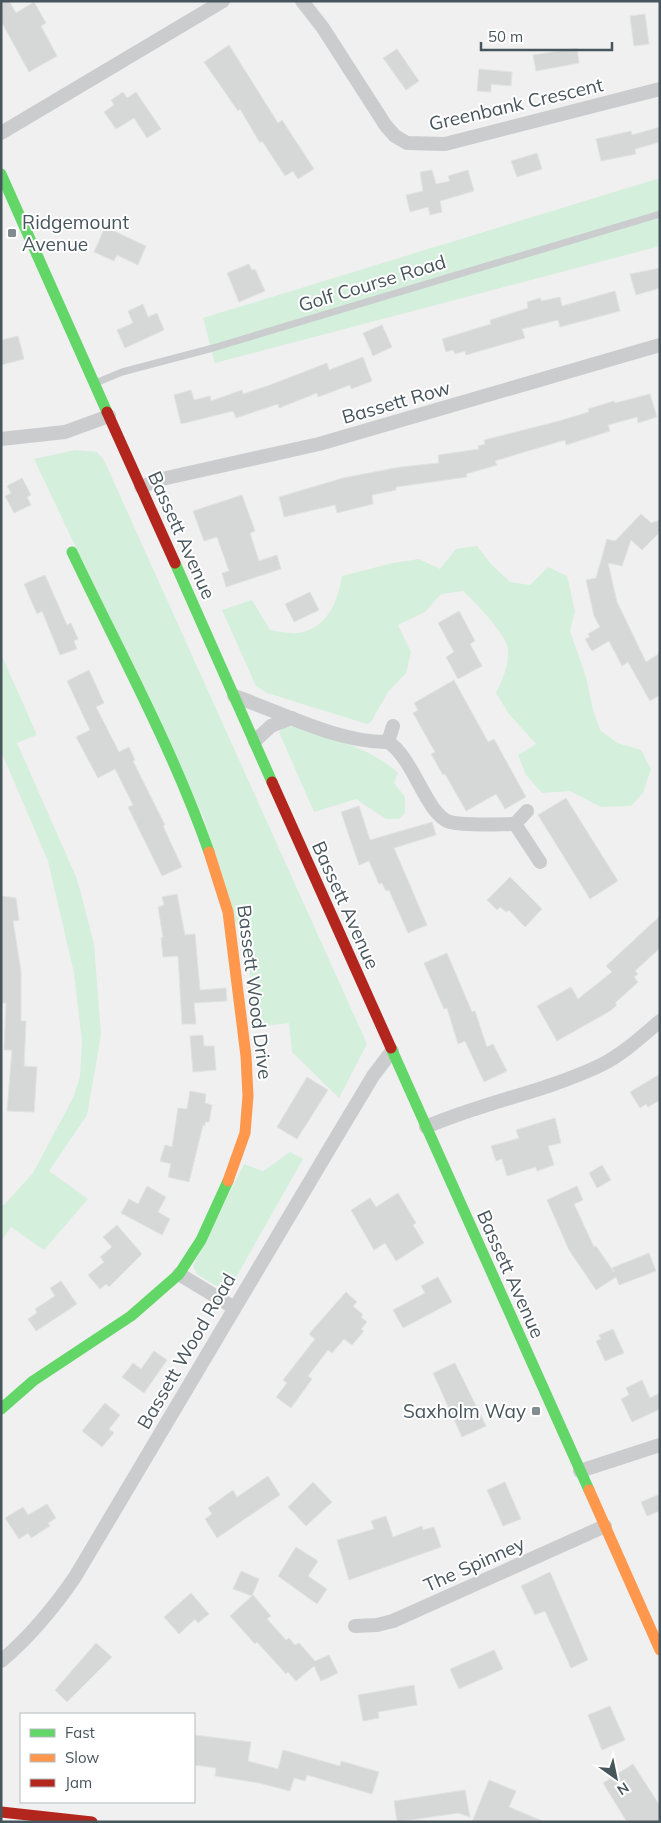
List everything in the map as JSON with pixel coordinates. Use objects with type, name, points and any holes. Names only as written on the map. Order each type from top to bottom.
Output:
[{"type":"main road","name":"Bassett Avenue","points":[[1,174],[660,1650]]},
{"type":"main road","name":"Bassett Wood Drive","points":[[1,1409],[33,1381],[131,1316],[179,1274],[201,1240],[218,1204],[245,1133],[248,1096],[246,1056],[237,971],[228,912],[194,809],[72,552]]},
{"type":"main road","points":[[1,1812],[92,1822]]},
{"type":"street","points":[[1,133],[223,1]]},
{"type":"street","name":"Greenbank Crescent","points":[[302,1],[323,28],[386,126],[395,136],[407,143],[445,144],[660,89]]},
{"type":"street","name":"Bassett Row","points":[[141,486],[162,479],[319,444],[660,345]]},
{"type":"street","points":[[1,439],[65,432],[109,416]]},
{"type":"street","points":[[234,696],[343,735],[375,742],[388,742],[403,754],[438,815],[450,822],[515,824],[527,811]]},
{"type":"street","points":[[254,741],[271,726],[292,718]]},
{"type":"street","points":[[388,742],[393,726]]},
{"type":"street","points":[[515,824],[540,862]]},
{"type":"street","points":[[426,1127],[577,1075],[602,1064],[627,1048],[660,1021]]},
{"type":"street","name":"Bassett Wood Road","points":[[1,1661],[28,1638],[54,1609],[75,1577],[233,1307],[373,1076],[392,1051]]},
{"type":"street","points":[[179,1274],[233,1307]]},
{"type":"street","points":[[580,1471],[660,1445]]},
{"type":"street","name":"The Spinney","points":[[355,1626],[377,1625],[393,1621],[605,1526]]},
{"type":"lane","name":"Golf Course Road","points":[[94,384],[122,372],[214,348],[660,214]]},
{"type":"green space","points":[[660,178],[660,246],[215,363],[203,318]]},
{"type":"green space","points":[[75,450],[97,452],[104,460],[367,1044],[339,1098],[292,1052],[289,1023],[256,1027],[245,931],[236,923],[204,818],[34,459]]},
{"type":"green space","points":[[477,546],[491,564],[510,582],[530,585],[548,567],[567,576],[575,611],[570,631],[586,677],[593,710],[600,730],[617,743],[641,750],[651,769],[643,793],[631,806],[601,807],[570,791],[542,793],[526,775],[518,755],[536,744],[509,714],[496,693],[506,666],[508,649],[506,643],[502,635],[475,602],[463,591],[441,594],[425,612],[398,625],[411,652],[406,673],[388,692],[371,722],[367,724],[267,693],[256,686],[222,610],[252,600],[270,630],[287,633],[307,631],[316,626],[329,613],[338,595],[342,576],[393,563],[419,559],[440,569],[456,549]]},
{"type":"green space","points":[[1,654],[37,735],[17,743],[77,879],[94,944],[101,1035],[87,1115],[49,1171],[88,1199],[44,1250],[11,1227],[1,1241],[1,1205],[4,1205],[33,1173],[73,1098],[80,1077],[82,1041],[74,973],[48,861],[1,751]]},
{"type":"green space","points":[[295,726],[362,750],[387,764],[398,773],[394,783],[405,797],[405,813],[399,819],[386,819],[356,799],[314,812],[279,732],[284,728]]},
{"type":"green space","points":[[290,1152],[303,1159],[230,1288],[223,1290],[197,1274],[193,1266],[244,1164],[263,1171]]},
{"type":"building","points":[[1,1],[9,1],[16,13],[34,2],[46,23],[41,26],[57,56],[29,72],[1,21]]},
{"type":"building","points":[[645,14],[649,44],[634,46],[630,16]]},
{"type":"building","points":[[229,45],[278,123],[282,120],[314,169],[298,179],[293,171],[285,176],[262,141],[260,143],[240,109],[238,111],[204,62]]},
{"type":"building","points":[[577,48],[579,63],[536,71],[533,55]]},
{"type":"building","points":[[397,49],[419,81],[406,90],[383,58]]},
{"type":"building","points":[[479,69],[512,72],[511,86],[491,84],[491,92],[477,91]]},
{"type":"building","points":[[123,92],[127,98],[136,92],[161,129],[147,138],[134,118],[116,129],[104,112],[114,105],[111,100]]},
{"type":"building","points":[[660,127],[660,142],[635,149],[636,154],[601,161],[596,139],[631,131],[632,135]]},
{"type":"building","points":[[537,153],[542,169],[517,177],[511,161]]},
{"type":"building","points":[[432,170],[436,184],[450,181],[448,176],[468,170],[474,191],[440,201],[442,212],[430,215],[428,207],[410,212],[406,195],[423,191],[420,172]]},
{"type":"building","points":[[105,227],[146,246],[138,265],[117,255],[114,261],[94,252]]},
{"type":"building","points":[[249,264],[252,270],[255,269],[265,291],[239,302],[227,273]]},
{"type":"building","points":[[660,268],[660,288],[636,295],[630,274]]},
{"type":"building","points":[[615,291],[620,311],[560,327],[558,320],[522,329],[525,338],[466,355],[465,351],[455,354],[453,350],[446,352],[442,339],[491,324],[490,320],[528,308],[527,302],[540,298],[542,301],[560,297],[562,306]]},
{"type":"building","points":[[143,304],[148,317],[157,313],[164,330],[125,348],[117,330],[133,323],[128,311]]},
{"type":"building","points":[[382,325],[392,347],[373,356],[363,333]]},
{"type":"building","points":[[18,336],[24,359],[1,365],[1,340]]},
{"type":"building","points":[[363,357],[372,381],[351,389],[350,385],[318,397],[317,393],[279,408],[278,404],[236,418],[233,411],[181,424],[174,395],[191,390],[194,400],[210,396],[211,401],[242,390],[243,394],[327,363],[329,370]]},
{"type":"building","points":[[650,394],[657,417],[638,423],[637,417],[608,425],[610,431],[566,445],[565,440],[495,461],[497,465],[466,474],[467,477],[396,487],[396,490],[372,495],[373,504],[337,513],[335,505],[284,517],[279,497],[343,478],[400,467],[439,463],[438,455],[479,449],[478,446],[485,444],[484,440],[589,412],[588,409],[614,401],[615,403]]},
{"type":"building","points":[[22,478],[31,495],[27,497],[31,505],[14,513],[5,496],[11,493],[7,486]]},
{"type":"building","points":[[242,495],[255,531],[250,533],[259,561],[277,555],[281,569],[226,587],[222,573],[229,571],[217,537],[204,541],[193,511]]},
{"type":"building","points":[[641,514],[651,523],[660,520],[660,532],[642,550],[631,540],[622,566],[608,563],[617,602],[646,662],[660,653],[660,695],[650,701],[628,662],[622,666],[609,641],[592,651],[585,639],[590,637],[588,634],[600,627],[594,616],[586,580],[596,578],[607,539],[615,541]]},
{"type":"building","points":[[45,575],[67,625],[71,623],[78,639],[74,641],[77,649],[60,655],[42,611],[37,614],[24,584]]},
{"type":"building","points":[[310,592],[319,610],[294,622],[285,604]]},
{"type":"building","points":[[459,611],[475,641],[470,644],[482,666],[458,679],[446,657],[454,652],[438,623]]},
{"type":"building","points":[[89,670],[104,703],[96,707],[119,752],[129,747],[135,760],[133,761],[165,825],[163,826],[182,867],[162,876],[128,807],[133,805],[115,769],[98,778],[76,737],[90,730],[67,681]]},
{"type":"building","points":[[454,680],[488,742],[494,739],[526,797],[505,809],[496,794],[466,811],[431,754],[435,752],[413,713],[418,710],[414,703]]},
{"type":"building","points":[[566,798],[618,881],[590,899],[538,815]]},
{"type":"building","points":[[359,806],[370,840],[432,822],[436,835],[394,848],[427,925],[408,933],[389,890],[386,891],[382,883],[379,884],[369,861],[359,865],[341,812]]},
{"type":"building","points":[[510,877],[542,909],[525,927],[509,910],[506,912],[500,907],[497,910],[487,900]]},
{"type":"building","points":[[177,894],[185,935],[195,934],[200,990],[226,988],[227,1001],[194,1003],[196,1024],[182,1024],[178,956],[163,957],[161,938],[163,937],[158,907],[164,905],[162,897]]},
{"type":"building","points":[[1,896],[16,898],[19,920],[13,921],[21,971],[21,1021],[26,1021],[24,1066],[37,1067],[34,1112],[7,1111],[12,1050],[4,1050],[6,1003],[1,1003]]},
{"type":"building","points":[[660,916],[660,948],[635,971],[638,974],[634,977],[638,982],[615,1003],[617,1005],[610,1011],[557,1041],[537,1006],[571,987],[578,999],[612,972],[606,966]]},
{"type":"building","points":[[447,953],[472,1012],[475,1011],[487,1047],[493,1044],[507,1071],[484,1082],[465,1041],[458,1044],[447,1008],[444,1009],[424,963]]},
{"type":"building","points":[[203,1035],[204,1046],[214,1046],[216,1070],[193,1072],[190,1036]]},
{"type":"building","points":[[660,1074],[660,1100],[648,1107],[646,1104],[640,1108],[630,1092]]},
{"type":"building","points":[[307,1077],[328,1090],[297,1139],[277,1127]]},
{"type":"building","points":[[190,1091],[206,1094],[205,1103],[212,1105],[209,1122],[205,1122],[205,1126],[203,1125],[189,1182],[168,1177],[171,1164],[160,1161],[165,1145],[172,1147],[178,1108],[187,1109]]},
{"type":"building","points":[[555,1118],[561,1143],[548,1146],[554,1165],[537,1171],[536,1167],[507,1176],[502,1159],[496,1161],[491,1146],[519,1138],[516,1130]]},
{"type":"building","points":[[602,1165],[611,1180],[597,1188],[589,1173]]},
{"type":"building","points":[[147,1186],[166,1197],[158,1212],[170,1219],[162,1235],[121,1213],[129,1199],[138,1204]]},
{"type":"building","points":[[577,1186],[583,1200],[574,1204],[594,1247],[596,1246],[614,1272],[612,1268],[649,1253],[656,1271],[619,1285],[616,1277],[596,1290],[569,1250],[547,1200]]},
{"type":"building","points":[[398,1193],[416,1223],[413,1225],[424,1243],[396,1261],[385,1243],[374,1250],[351,1210],[370,1198],[376,1207]]},
{"type":"building","points":[[117,1225],[142,1254],[109,1287],[106,1284],[100,1289],[88,1275],[104,1262],[100,1257],[112,1247],[103,1237]]},
{"type":"building","points":[[438,1277],[452,1302],[403,1328],[393,1310],[425,1293],[421,1286]]},
{"type":"building","points":[[61,1281],[77,1304],[36,1331],[28,1319],[37,1313],[35,1309],[55,1296],[50,1288]]},
{"type":"building","points":[[346,1292],[357,1302],[353,1306],[363,1315],[361,1317],[367,1322],[361,1329],[364,1331],[352,1345],[344,1339],[332,1353],[328,1350],[308,1376],[312,1379],[291,1408],[276,1397],[287,1383],[283,1380],[315,1339],[309,1334]]},
{"type":"building","points":[[613,1329],[624,1353],[605,1361],[596,1341],[601,1339],[599,1335]]},
{"type":"building","points":[[154,1351],[167,1360],[144,1393],[122,1377],[133,1363],[141,1369]]},
{"type":"building","points":[[455,1363],[486,1426],[462,1437],[433,1373]]},
{"type":"building","points":[[642,1380],[650,1398],[660,1393],[660,1409],[632,1422],[621,1399],[629,1395],[626,1388]]},
{"type":"building","points":[[105,1403],[120,1415],[109,1429],[114,1433],[102,1447],[82,1431]]},
{"type":"building","points":[[268,1476],[280,1495],[217,1538],[205,1519],[212,1514],[208,1508],[233,1490],[237,1497]]},
{"type":"building","points":[[313,1482],[332,1502],[306,1526],[288,1507]]},
{"type":"building","points":[[505,1482],[521,1519],[503,1526],[487,1490]]},
{"type":"building","points":[[660,1494],[660,1511],[647,1516],[641,1502]]},
{"type":"building","points":[[47,1504],[56,1518],[48,1523],[50,1526],[31,1538],[28,1533],[19,1539],[5,1518],[23,1507],[28,1515]]},
{"type":"building","points":[[386,1516],[393,1537],[422,1526],[423,1530],[434,1527],[441,1547],[349,1580],[337,1540],[374,1529],[371,1521]]},
{"type":"building","points":[[296,1547],[318,1561],[308,1576],[327,1589],[317,1604],[278,1576]]},
{"type":"building","points":[[241,1571],[259,1579],[252,1596],[233,1589]]},
{"type":"building","points":[[550,1572],[588,1660],[571,1668],[545,1611],[535,1615],[521,1586]]},
{"type":"building","points":[[191,1593],[209,1614],[198,1623],[195,1619],[179,1634],[164,1617]]},
{"type":"building","points":[[253,1595],[271,1616],[267,1619],[286,1640],[289,1638],[295,1645],[299,1643],[315,1661],[329,1655],[338,1673],[321,1681],[314,1666],[296,1681],[288,1672],[286,1674],[230,1616]]},
{"type":"building","points":[[96,1643],[112,1657],[67,1702],[55,1690]]},
{"type":"building","points":[[494,1650],[503,1669],[459,1689],[450,1669]]},
{"type":"building","points":[[414,1685],[417,1705],[378,1712],[379,1718],[363,1721],[358,1695]]},
{"type":"building","points":[[610,1706],[625,1740],[602,1750],[588,1715]]},
{"type":"building","points":[[195,1735],[251,1742],[248,1761],[278,1769],[283,1750],[340,1766],[341,1761],[379,1772],[372,1794],[307,1775],[305,1781],[294,1778],[290,1791],[259,1783],[215,1776],[216,1768],[195,1765]]},
{"type":"building","points":[[633,1764],[660,1806],[660,1822],[627,1822],[603,1783]]},
{"type":"building","points":[[489,1780],[516,1791],[509,1807],[545,1822],[472,1822]]},
{"type":"building","points":[[465,1790],[470,1817],[458,1813],[397,1822],[394,1801]]},
{"type":"traffic: fast","points":[[1,174],[107,412]]},
{"type":"traffic: fast","points":[[72,552],[162,738],[195,814],[209,852]]},
{"type":"traffic: fast","points":[[175,563],[272,782]]},
{"type":"traffic: fast","points":[[391,1048],[589,1490]]},
{"type":"traffic: fast","points":[[1,1409],[33,1381],[131,1316],[179,1274],[201,1240],[228,1181]]},
{"type":"traffic: slow","points":[[209,852],[228,912],[246,1056],[248,1096],[245,1133],[228,1181]]},
{"type":"traffic: slow","points":[[589,1490],[660,1650]]},
{"type":"traffic: jam","points":[[107,412],[175,563]]},
{"type":"traffic: jam","points":[[272,782],[391,1048]]},
{"type":"traffic: jam","points":[[1,1812],[92,1822]]},
{"type":"place","name":"Ridgemount Avenue","points":[[12,233]]},
{"type":"place","name":"Saxholm Way","points":[[536,1411]]}]
